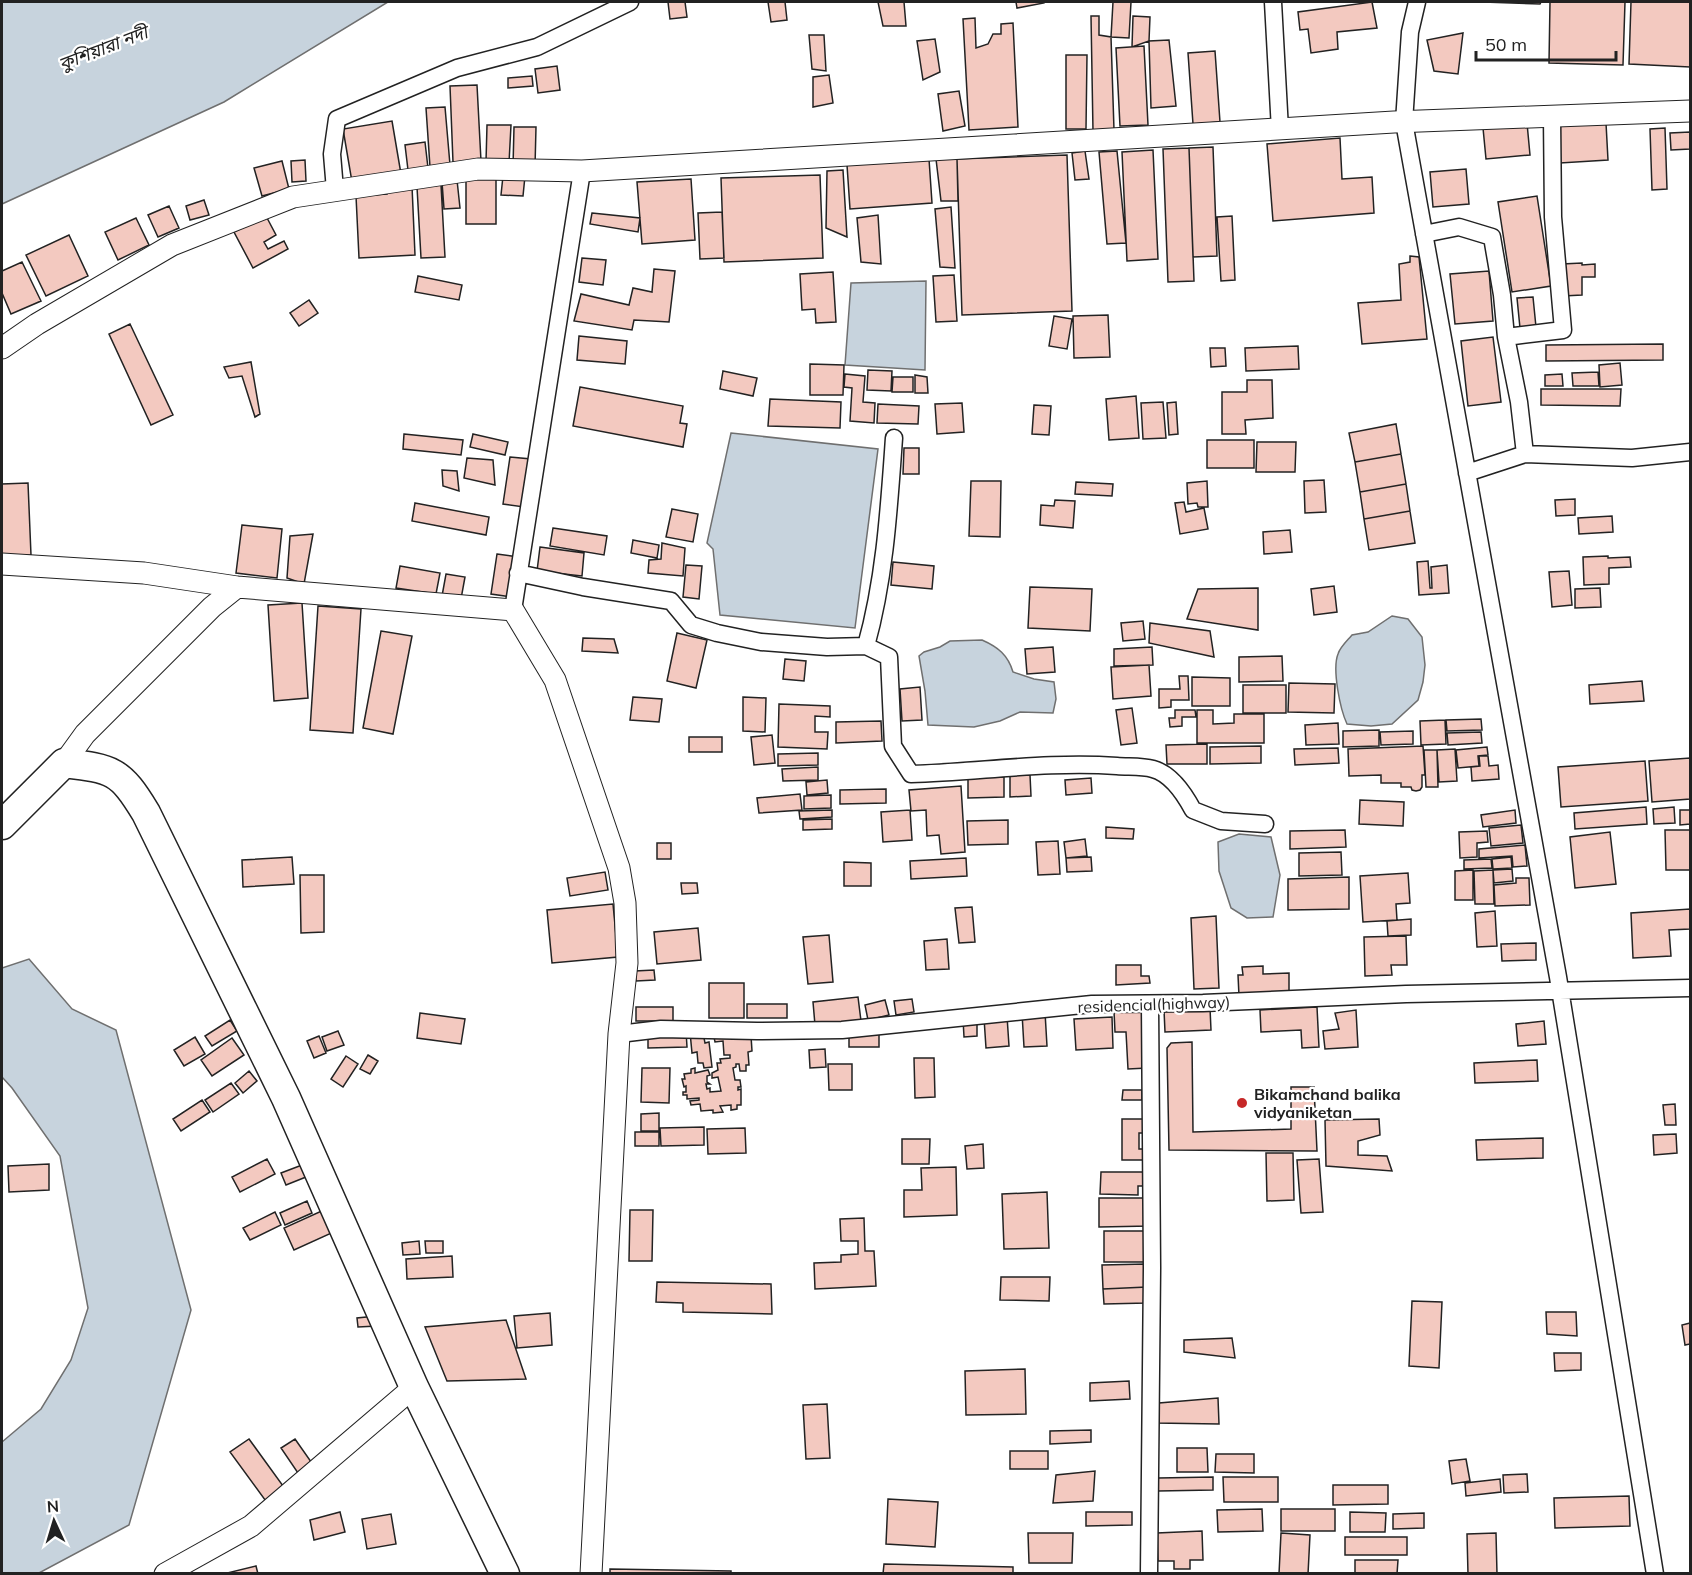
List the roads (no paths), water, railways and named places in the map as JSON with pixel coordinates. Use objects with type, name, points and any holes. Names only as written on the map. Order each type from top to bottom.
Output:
[{"type":"highway","points":[[2,825],[64,763],[103,768],[117,776],[132,790],[146,813],[286,1098],[414,1387],[505,1574]]},
{"type":"street","points":[[335,190],[332,154],[337,119],[457,68],[537,47],[630,2]]},
{"type":"street","points":[[1273,2],[1280,130]]},
{"type":"street","points":[[1417,2],[1410,32],[1404,122],[1560,991],[1655,1574]]},
{"type":"street","points":[[2,348],[37,324],[172,245],[293,197],[477,169],[582,171],[1404,122],[1690,111]]},
{"type":"street","points":[[1506,337],[1563,330],[1553,217],[1552,116]]},
{"type":"street","points":[[582,171],[513,610],[555,680],[619,868],[625,903],[627,963],[619,1034],[591,1574]]},
{"type":"street","points":[[1424,234],[1459,227],[1492,237],[1502,295],[1506,337],[1519,402],[1525,454]]},
{"type":"street","points":[[866,646],[878,604],[890,501],[894,438]]},
{"type":"street","points":[[1467,472],[1525,454],[1632,458],[1690,452]]},
{"type":"street","points":[[2,564],[144,573],[237,587],[513,610]]},
{"type":"street","points":[[518,573],[583,587],[671,601],[691,625],[717,633],[761,642],[828,647],[866,646],[889,657],[893,746],[911,774],[1079,763],[1155,769],[1180,787],[1194,810],[1221,821],[1265,824]]},
{"type":"street","points":[[64,763],[93,726],[212,607],[237,587]]},
{"type":"street","name":"residencial(highway)","points":[[619,1034],[661,1029],[842,1030],[1092,1004],[1690,988]]},
{"type":"street","points":[[1149,1574],[1152,1268],[1150,1004]]},
{"type":"street","points":[[165,1574],[251,1526],[414,1387]]},
{"type":"water","name":"কুশিয়ারা নদী","points":[[2,2],[388,2],[224,102],[2,204]]},
{"type":"water","points":[[926,281],[925,370],[845,365],[851,283]]},
{"type":"water","points":[[731,433],[878,449],[855,628],[720,615],[713,549],[707,543]]},
{"type":"water","points":[[1392,616],[1408,619],[1422,637],[1425,665],[1418,700],[1392,724],[1371,726],[1347,724],[1339,699],[1336,679],[1336,661],[1339,651],[1352,635],[1368,632]]},
{"type":"water","points":[[982,640],[1002,652],[1013,672],[1034,679],[1054,682],[1056,699],[1053,713],[1020,712],[1000,721],[974,727],[928,725],[919,656],[950,641]]},
{"type":"water","points":[[1239,834],[1271,837],[1280,875],[1273,917],[1247,918],[1231,908],[1219,871],[1218,842]]},
{"type":"water","points":[[29,959],[72,1009],[116,1030],[191,1310],[129,1525],[39,1573],[2,1574],[2,1442],[41,1409],[71,1360],[88,1308],[60,1156],[2,1077],[2,968]]},
{"type":"place","name":"Bikamchand balika vidyaniketan","points":[[1242,1103]]}]
